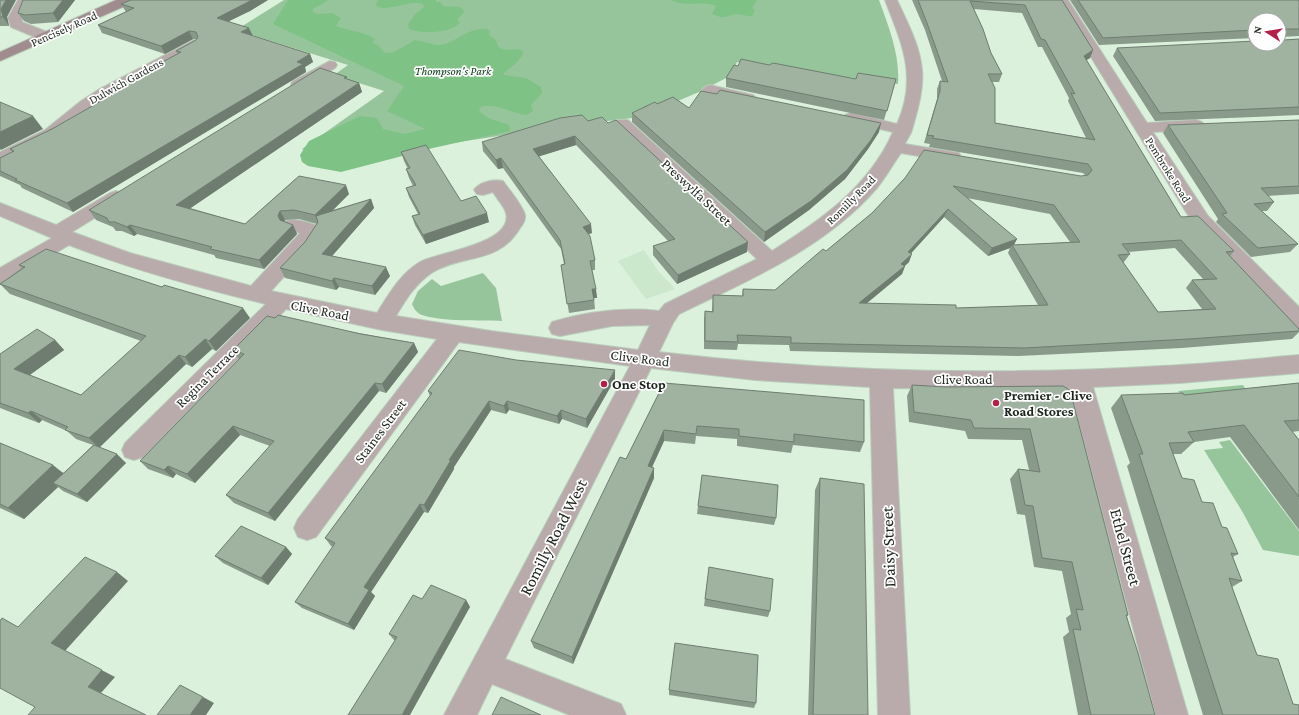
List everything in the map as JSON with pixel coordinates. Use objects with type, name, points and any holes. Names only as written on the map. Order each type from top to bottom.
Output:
[{"type":"main road","name":"Pencisely Road","points":[[0,57],[127,0]]},
{"type":"street","points":[[24,0],[15,18],[16,24],[47,37]]},
{"type":"street","name":"Romilly Road","points":[[645,359],[664,319],[672,309],[771,261],[803,242],[832,220],[866,188],[896,147],[904,130],[913,93],[915,69],[909,46],[891,0]]},
{"type":"street","name":"Pembroke Road","points":[[1062,0],[1101,50],[1142,128],[1201,220],[1299,320]]},
{"type":"street","name":"Dulwich Gardens","points":[[0,159],[51,132],[102,93],[194,44]]},
{"type":"street","points":[[283,94],[330,65]]},
{"type":"street","points":[[710,90],[763,101]]},
{"type":"street","points":[[836,115],[904,130]]},
{"type":"street","name":"Preswylfa Street","points":[[622,123],[771,261]]},
{"type":"street","points":[[1142,128],[1212,124]]},
{"type":"street","points":[[896,147],[966,159]]},
{"type":"street","points":[[382,322],[400,292],[412,278],[426,267],[444,260],[499,253],[506,236],[516,220],[515,212],[497,185],[483,190]]},
{"type":"street","points":[[0,277],[130,188]]},
{"type":"street","name":"Clive Road","points":[[0,209],[62,236],[122,258],[281,302],[453,334],[645,359],[789,374],[881,379],[1079,378],[1143,376],[1299,364]]},
{"type":"street","points":[[255,295],[310,248],[312,230],[293,226]]},
{"type":"street","name":"Regina Terrace","points":[[134,450],[281,302]]},
{"type":"street","points":[[560,328],[597,319],[648,316],[664,319]]},
{"type":"street","name":"Staines Street","points":[[307,528],[453,334]]},
{"type":"street","name":"Romilly Road West","points":[[460,715],[645,359]]},
{"type":"street","name":"Ethel Street","points":[[1079,378],[1172,715]]},
{"type":"street","name":"Daisy Street","points":[[881,379],[894,715]]},
{"type":"street","points":[[486,667],[610,715]]},
{"type":"shaded area","points":[[644,250],[659,272],[675,289],[646,299],[618,261]]},
{"type":"green space","name":"Thompson's Park","points":[[284,0],[879,0],[896,52],[898,84],[737,62],[730,76],[699,92],[640,117],[544,129],[433,146],[345,166],[302,149],[384,91],[334,75],[348,65],[236,30]]},
{"type":"green space","points":[[288,0],[329,0],[313,9],[313,12],[319,14],[332,13],[341,18],[336,26],[370,36],[375,39],[373,43],[379,46],[385,53],[394,52],[415,40],[437,45],[449,42],[473,31],[487,29],[490,31],[489,35],[496,40],[500,48],[523,51],[522,56],[504,73],[504,75],[526,78],[541,87],[542,93],[531,105],[533,111],[527,115],[498,107],[481,107],[479,110],[481,113],[488,118],[509,125],[510,131],[433,148],[341,172],[308,166],[302,162],[300,155],[309,141],[360,116],[377,118],[383,129],[405,134],[425,129],[387,111],[404,86],[273,24]]},
{"type":"green space","points":[[378,0],[436,0],[436,2],[441,2],[443,6],[460,7],[465,11],[457,20],[460,22],[450,29],[436,32],[421,32],[409,29],[408,24],[415,14],[424,7],[423,4],[412,3],[383,8],[377,7],[376,4]]},
{"type":"green space","points":[[671,0],[757,0],[752,8],[755,10],[752,16],[737,14],[723,17],[712,14],[716,6],[710,4],[687,4]]},
{"type":"green space","points":[[483,273],[496,288],[502,321],[440,319],[422,315],[416,311],[412,304],[418,291],[432,279],[441,286]]},
{"type":"green space","points":[[1243,385],[1251,397],[1195,408],[1178,391]]},
{"type":"green space","points":[[1230,440],[1299,531],[1299,556],[1263,550],[1242,511],[1204,450],[1223,448],[1219,442]]},
{"type":"building","points":[[0,0],[6,0],[1,9],[3,17],[0,17]]},
{"type":"building","points":[[23,0],[63,0],[53,13],[25,15],[18,13]]},
{"type":"building","points":[[131,0],[252,0],[217,18],[249,28],[241,32],[310,54],[297,62],[303,64],[67,203],[15,180],[17,179],[0,171],[0,158],[14,151],[10,149],[52,129],[122,89],[116,87],[181,52],[176,51],[196,40],[198,37],[196,32],[189,31],[161,46],[98,25],[134,8],[121,4]]},
{"type":"building","points":[[918,0],[1062,0],[1093,50],[1084,56],[1181,217],[1198,216],[1234,251],[1226,252],[1299,329],[1299,331],[1024,348],[791,343],[791,337],[737,335],[738,342],[705,341],[705,311],[713,312],[713,295],[743,296],[743,289],[775,290],[823,249],[826,251],[872,213],[905,178],[924,150],[1081,176],[1088,175],[1092,170],[1088,164],[932,138],[934,136],[927,135],[940,91],[940,81],[948,82]],"holes":[[[970,1],[1025,5],[1041,39],[1045,40],[1075,94],[1071,93],[1095,140],[995,123],[995,88],[988,74],[1002,74],[991,53],[983,29]],[[953,186],[1054,205],[1080,242],[1012,245],[1048,305],[956,308],[956,305],[859,303],[905,266],[901,264],[912,254],[908,252],[948,209],[992,248],[1017,239]],[[1181,240],[1217,279],[1192,280],[1216,309],[1158,312],[1118,255],[1130,254],[1122,244]]]},
{"type":"building","points":[[1078,0],[1299,0],[1299,29],[1287,29],[1287,12],[1247,12],[1247,30],[1103,38]]},
{"type":"building","points":[[1299,39],[1299,107],[1160,113],[1117,48],[1247,41],[1247,52],[1287,52],[1287,40]]},
{"type":"building","points":[[741,59],[769,65],[773,63],[856,79],[858,73],[896,79],[887,111],[726,78],[734,65],[738,66]]},
{"type":"building","points":[[320,68],[347,77],[344,78],[359,83],[176,205],[245,224],[299,176],[346,185],[315,215],[294,210],[280,211],[278,216],[280,220],[293,225],[259,260],[210,249],[212,247],[130,225],[127,227],[115,222],[109,222],[107,218],[89,210]]},
{"type":"building","points":[[720,90],[881,123],[871,140],[847,170],[811,201],[765,232],[632,113],[655,102],[657,104],[673,97],[689,108],[701,91],[717,94]]},
{"type":"building","points":[[0,102],[33,116],[0,132]]},
{"type":"building","points":[[582,115],[588,121],[602,117],[608,123],[616,120],[748,242],[678,275],[653,246],[675,239],[575,136],[533,149],[591,224],[583,227],[590,236],[595,260],[590,261],[596,289],[592,289],[594,300],[567,304],[561,265],[565,264],[560,240],[501,158],[496,160],[482,142],[560,118]]},
{"type":"building","points":[[1299,120],[1299,186],[1261,188],[1274,202],[1254,204],[1298,244],[1258,248],[1222,214],[1227,213],[1168,125]]},
{"type":"building","points":[[426,145],[461,201],[476,196],[487,213],[423,235],[412,216],[420,214],[406,188],[416,185],[406,169],[410,168],[401,152]]},
{"type":"building","points":[[371,199],[322,254],[386,267],[372,286],[334,278],[332,281],[280,268],[305,242],[318,222],[316,216]]},
{"type":"building","points":[[46,249],[162,287],[164,285],[243,308],[209,341],[205,339],[185,357],[179,355],[89,438],[65,430],[68,427],[31,411],[28,413],[0,403],[0,354],[37,329],[55,340],[14,369],[81,395],[146,336],[0,284],[25,267],[19,265]]},
{"type":"building","points":[[278,315],[361,334],[414,343],[382,384],[375,383],[268,513],[226,495],[274,441],[233,426],[187,474],[168,466],[164,470],[140,461],[244,354],[233,350],[267,316],[275,318]]},
{"type":"building","points":[[459,350],[516,360],[615,370],[586,419],[561,410],[557,416],[507,401],[504,406],[489,401],[449,460],[451,460],[424,505],[420,504],[364,587],[369,590],[348,624],[295,602],[335,543],[325,538],[432,393],[428,391]]},
{"type":"building","points":[[664,383],[864,400],[864,442],[794,434],[794,442],[739,436],[739,429],[697,426],[696,434],[664,430],[648,466],[654,468],[572,657],[531,641],[620,457],[626,459]]},
{"type":"building","points":[[1299,383],[1299,420],[1284,421],[1299,440],[1299,497],[1244,425],[1188,432],[1194,442],[1169,443],[1182,478],[1194,480],[1202,502],[1213,503],[1222,527],[1227,528],[1238,554],[1231,553],[1242,581],[1229,578],[1257,655],[1278,659],[1293,704],[1299,705],[1299,715],[1223,715],[1139,454],[1143,454],[1121,395],[1183,393],[1184,395]]},
{"type":"building","points":[[912,385],[945,387],[1063,386],[1070,390],[1128,615],[1126,615],[1155,715],[1091,715],[1073,629],[1081,630],[1076,609],[1083,610],[1072,562],[1042,558],[1033,506],[1025,505],[1018,469],[1040,472],[1030,429],[974,428],[971,420],[914,412]]},
{"type":"building","points":[[0,443],[53,465],[8,508],[0,504]]},
{"type":"building","points":[[94,445],[117,454],[77,494],[53,483]]},
{"type":"building","points":[[702,475],[778,485],[776,518],[698,506]]},
{"type":"building","points":[[820,478],[864,484],[868,715],[813,715]]},
{"type":"building","points":[[241,526],[286,547],[261,578],[215,556]]},
{"type":"building","points":[[85,557],[117,572],[51,643],[102,670],[88,687],[146,715],[28,715],[35,707],[0,688],[0,620],[2,618],[18,627]]},
{"type":"building","points":[[709,567],[773,579],[770,611],[705,599]]},
{"type":"building","points":[[431,585],[466,600],[402,715],[348,715],[397,637],[389,634],[413,595],[422,599]]},
{"type":"building","points":[[675,643],[758,655],[756,703],[669,690]]},
{"type":"building","points":[[180,685],[203,697],[190,715],[157,715]]},
{"type":"building","points":[[501,697],[541,715],[492,715]]},
{"type":"place","name":"One Stop","points":[[604,384]]},
{"type":"place","name":"Premier - Clive Road Stores","points":[[996,403]]}]
